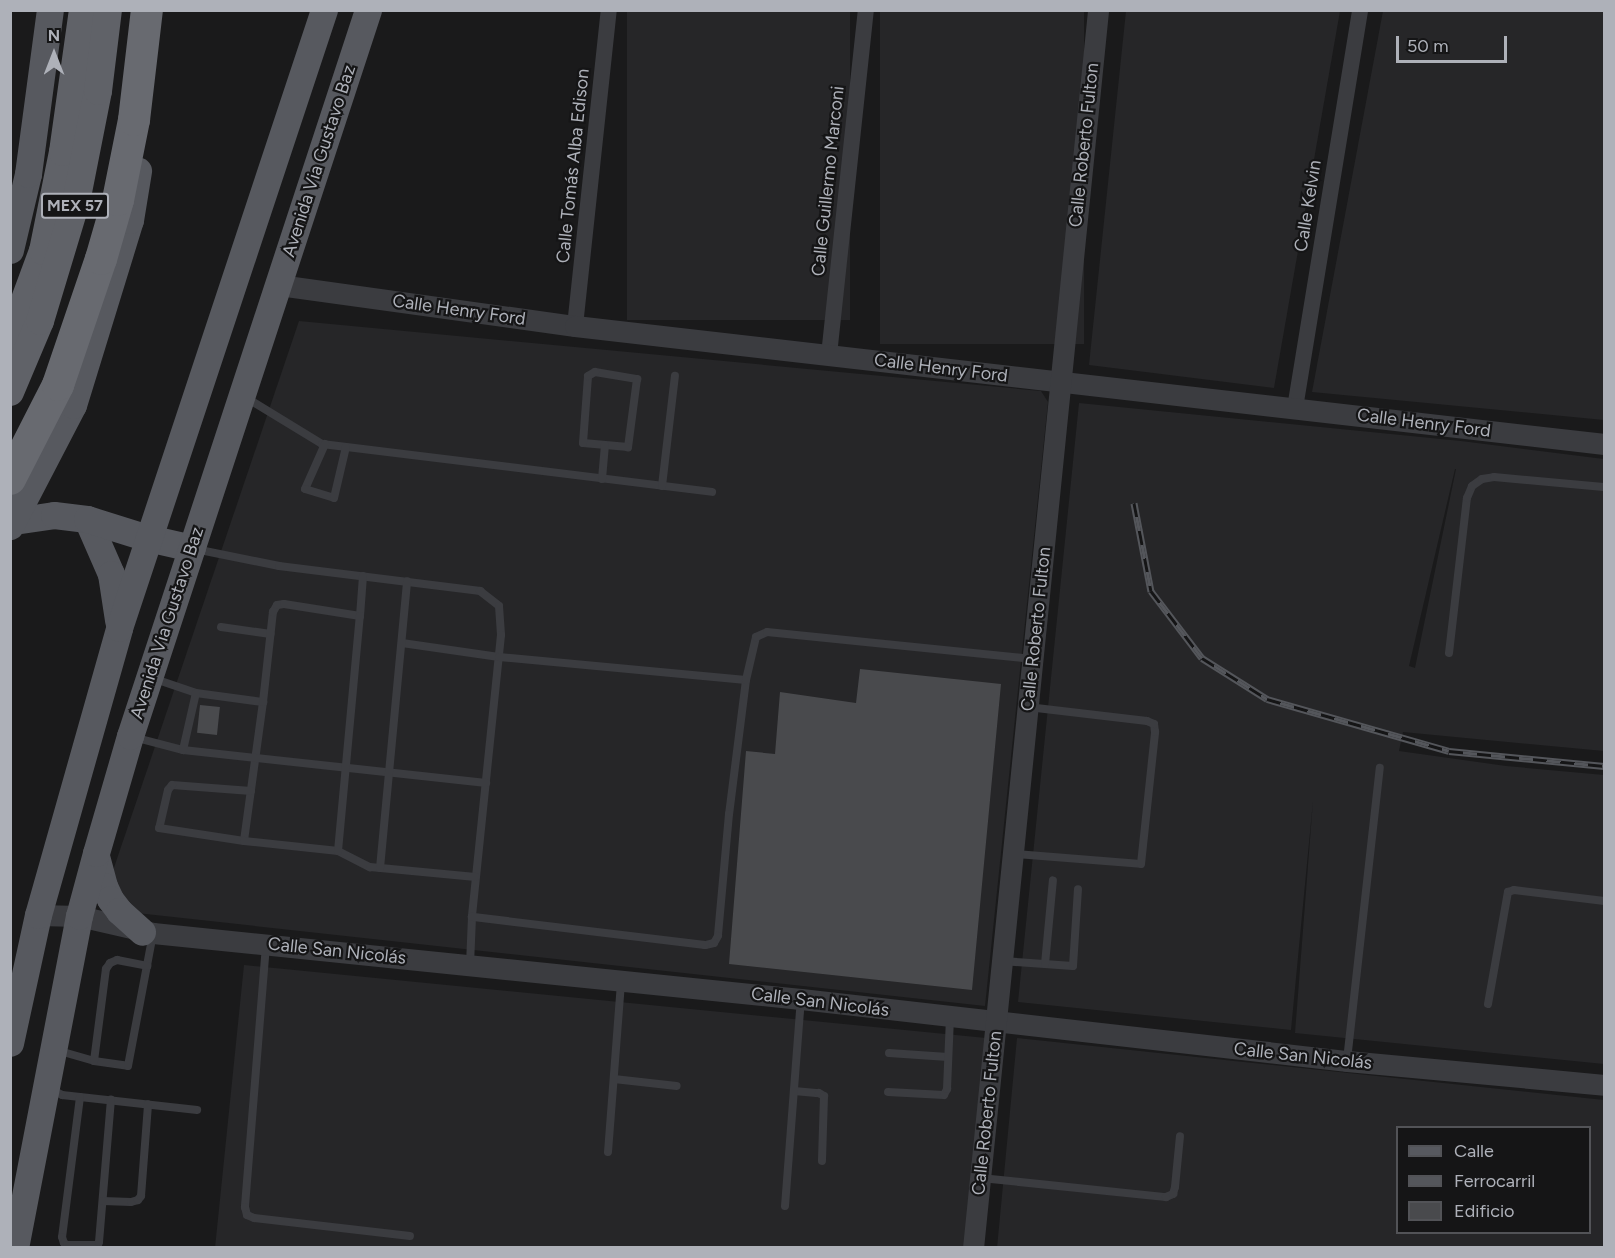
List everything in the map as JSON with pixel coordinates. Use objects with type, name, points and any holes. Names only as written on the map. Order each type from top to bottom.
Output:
[{"type":"highway","name":"MEX 57","points":[[10,340],[43,251],[63,152],[83,10]]},
{"type":"highway","name":"MEX 57","points":[[10,392],[40,321],[76,202],[98,91],[108,10]]},
{"type":"highway","points":[[10,479],[58,385],[101,259],[118,200],[134,120],[147,10]]},
{"type":"main road","points":[[10,250],[28,174],[50,10]]},
{"type":"main road","points":[[12,524],[73,405],[130,220],[159,10]]},
{"type":"main road","points":[[10,1043],[38,915],[119,628],[324,10]]},
{"type":"main road","name":"Avenida Via Gustavo Baz","points":[[15,1248],[79,916],[96,853],[149,677],[368,10]]},
{"type":"main road","points":[[12,524],[54,515],[87,519],[147,538],[192,548]]},
{"type":"main road","points":[[87,519],[111,574],[119,628]]},
{"type":"main road","points":[[96,853],[104,886],[110,899],[118,911],[148,933]]},
{"type":"street","name":"Calle Tomás Alba Edison","points":[[575,326],[609,10]]},
{"type":"street","name":"Calle Guillermo Marconi","points":[[829,355],[866,10]]},
{"type":"street","name":"Calle Roberto Fulton","points":[[974,1248],[1098,10]]},
{"type":"street","name":"Calle Kelvin","points":[[1294,408],[1360,10]]},
{"type":"street","name":"Calle Henry Ford","points":[[279,285],[575,326],[1605,444]]},
{"type":"street","name":"Calle San Nicolás","points":[[38,915],[79,916],[148,933],[801,999],[950,1018],[1347,1061],[1605,1085]]},
{"type":"lane","points":[[595,372],[632,377],[637,380],[638,384],[631,442],[624,448],[605,445],[583,443],[581,439],[588,376],[595,372]]},
{"type":"lane","points":[[662,486],[675,376]]},
{"type":"lane","points":[[242,395],[324,444],[712,492]]},
{"type":"lane","points":[[324,444],[305,489],[334,498],[346,447]]},
{"type":"lane","points":[[602,479],[605,445]]},
{"type":"lane","points":[[1449,653],[1467,498],[1472,486],[1482,479],[1494,477],[1605,487]]},
{"type":"lane","points":[[192,548],[279,566],[480,591],[500,606],[499,657],[472,917],[470,964]]},
{"type":"lane","points":[[338,851],[363,576]]},
{"type":"lane","points":[[380,868],[407,581]]},
{"type":"lane","points":[[244,841],[273,612],[277,605],[284,604],[360,616]]},
{"type":"lane","points":[[221,627],[271,634]]},
{"type":"lane","points":[[472,917],[705,945],[714,943],[718,936],[719,901],[746,680],[756,638],[767,632],[1033,659]]},
{"type":"lane","points":[[402,643],[499,657],[746,680]]},
{"type":"lane","points":[[149,677],[196,693],[263,702]]},
{"type":"lane","points":[[183,750],[196,693]]},
{"type":"lane","points":[[1013,854],[1141,864],[1155,732],[1154,724],[1146,721],[1028,707]]},
{"type":"lane","points":[[130,736],[183,750],[486,783]]},
{"type":"lane","points":[[1347,1061],[1380,768]]},
{"type":"lane","points":[[251,791],[172,784],[159,828],[163,831],[338,851],[370,867],[476,877]]},
{"type":"lane","points":[[1045,964],[1053,880]]},
{"type":"lane","points":[[1002,961],[1068,967],[1075,962],[1078,889]]},
{"type":"lane","points":[[1488,1004],[1508,892],[1514,890],[1605,901]]},
{"type":"lane","points":[[53,1050],[94,1061],[129,1066],[147,966],[148,933]]},
{"type":"lane","points":[[266,945],[245,1207],[247,1215],[254,1218],[410,1236]]},
{"type":"lane","points":[[94,1061],[106,969],[110,963],[117,960],[147,966]]},
{"type":"lane","points":[[609,1152],[621,982]]},
{"type":"lane","points":[[785,1206],[801,999]]},
{"type":"lane","points":[[888,1092],[944,1095],[947,1089],[950,1018]]},
{"type":"lane","points":[[889,1053],[948,1057]]},
{"type":"lane","points":[[614,1079],[677,1086]]},
{"type":"lane","points":[[46,1086],[62,1095],[197,1110]]},
{"type":"lane","points":[[794,1091],[819,1093],[825,1096],[822,1161]]},
{"type":"lane","points":[[80,1097],[63,1243],[98,1245],[111,1100]]},
{"type":"lane","points":[[103,1201],[131,1202],[138,1200],[141,1196],[148,1104]]},
{"type":"lane","points":[[980,1178],[1166,1197],[1173,1194],[1175,1187],[1180,1136]]},
{"type":"shaded area","points":[[627,11],[850,11],[850,320],[627,320]]},
{"type":"shaded area","points":[[880,11],[1084,11],[1084,344],[880,344]]},
{"type":"shaded area","points":[[1126,11],[1340,11],[1274,388],[1089,365]]},
{"type":"shaded area","points":[[1383,11],[1604,11],[1604,420],[1312,392]]},
{"type":"shaded area","points":[[299,321],[1041,391],[1048,402],[985,1006],[100,909]]},
{"type":"shaded area","points":[[1079,403],[1461,441],[1604,459],[1604,751],[1403,732],[1399,751],[1506,766],[1604,775],[1604,1064],[1295,1033],[1313,801],[1291,1030],[1018,1002]],"holes":[[[1456,469],[1415,668],[1409,666]]]},
{"type":"shaded area","points":[[244,965],[986,1038],[965,1247],[215,1248]]},
{"type":"shaded area","points":[[1017,1038],[1604,1100],[1604,1247],[997,1248]]},
{"type":"building","points":[[860,669],[1001,684],[972,990],[729,964],[746,751],[775,754],[780,692],[856,703]]},
{"type":"building","points":[[200,705],[220,707],[217,735],[197,733]]},
{"type":"railway","points":[[1134,503],[1151,591],[1202,658],[1267,699],[1449,751],[1604,766]]}]
